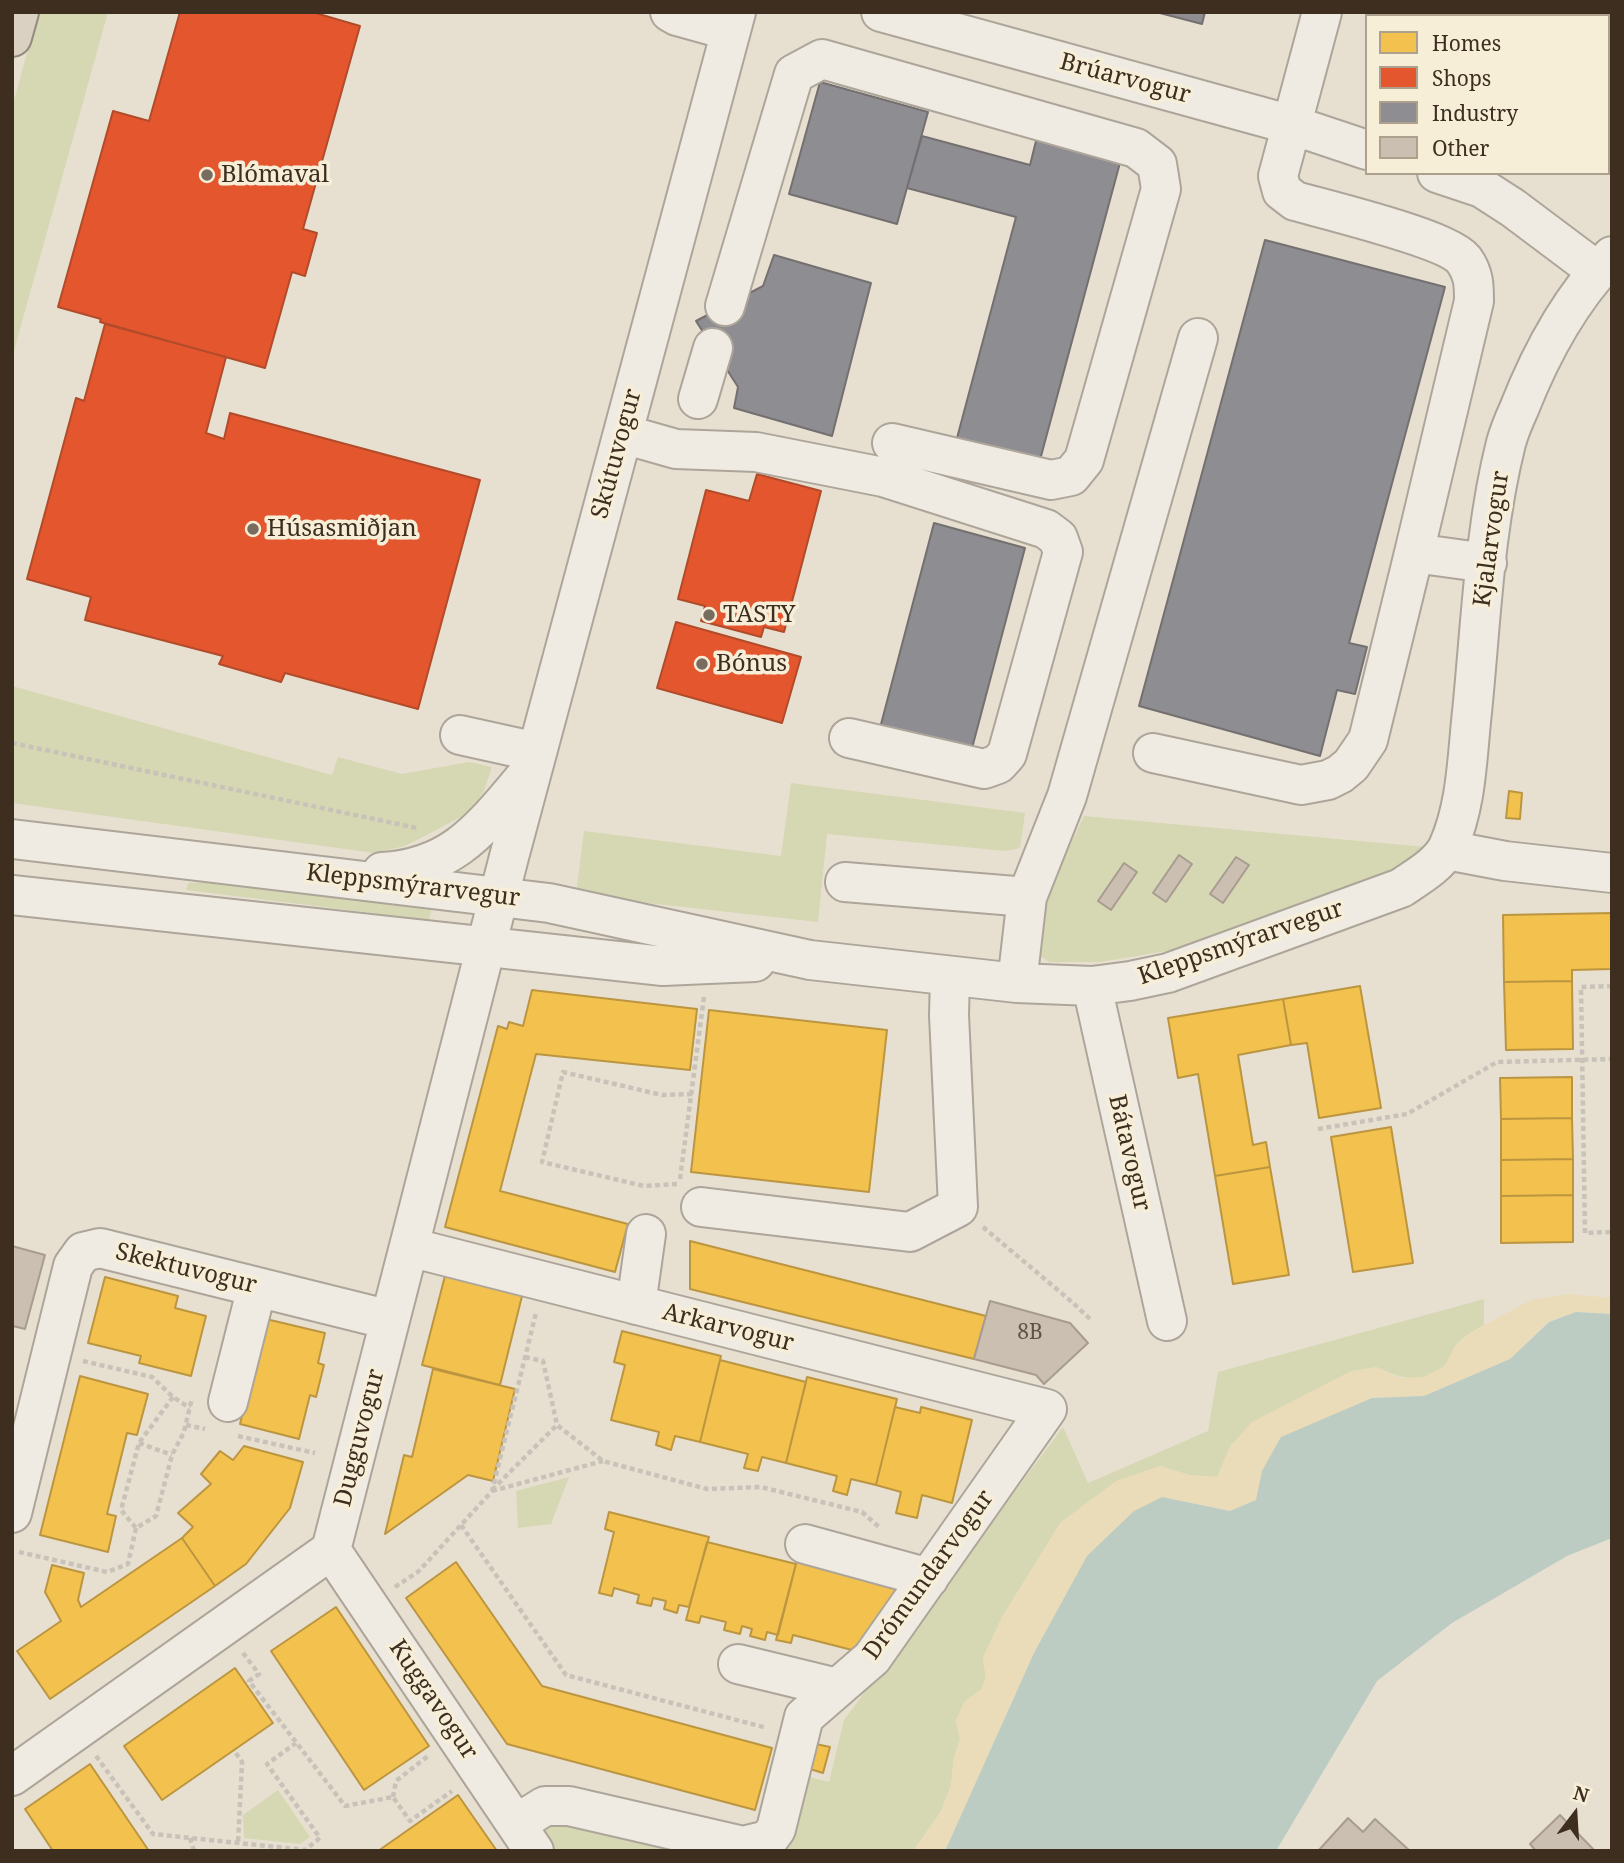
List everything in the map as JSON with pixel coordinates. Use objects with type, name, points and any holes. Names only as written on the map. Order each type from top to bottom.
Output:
[{"type":"highway","points":[[12,37],[19,12]]},
{"type":"street","points":[[670,12],[677,16],[733,21]]},
{"type":"street","name":"Brúarvogur","points":[[881,12],[1292,125],[1365,149]]},
{"type":"street","points":[[1153,753],[1301,785],[1328,780],[1340,774],[1356,759],[1368,740],[1474,301],[1474,278],[1463,258],[1441,243],[1295,201],[1282,191],[1278,176],[1322,12]]},
{"type":"street","name":"Skútuvogur","points":[[486,947],[733,21]]},
{"type":"street","points":[[725,306],[794,74],[822,59],[1136,148],[1157,164],[1161,189],[1084,460],[1071,476],[1051,480],[892,443]]},
{"type":"street","points":[[1443,175],[1482,188],[1604,263]]},
{"type":"street","name":"Kjalarvogur","points":[[1447,850],[1462,810],[1495,496],[1511,430],[1528,385],[1552,335],[1604,263]]},
{"type":"street","points":[[1017,983],[1027,897],[1067,796],[1198,338]]},
{"type":"street","points":[[698,399],[713,348]]},
{"type":"street","points":[[623,434],[676,449],[756,452],[883,477],[1046,529],[1058,538],[1063,552],[1007,754],[998,764],[984,769],[849,738]]},
{"type":"street","points":[[1414,553],[1487,563]]},
{"type":"street","points":[[324,874],[402,871],[452,853],[490,817],[535,761],[460,735]]},
{"type":"street","name":"Kleppsmýrarvegur","points":[[12,839],[549,902],[810,960],[1017,983],[1092,986],[1168,973],[1401,888],[1431,867],[1447,850]]},
{"type":"street","points":[[1447,850],[1505,861],[1612,873]]},
{"type":"street","points":[[845,882],[1027,897]]},
{"type":"street","name":"Kleppsmýrarvegur","points":[[12,895],[663,966],[810,960]]},
{"type":"street","name":"Dugguvogur","points":[[331,1550],[486,947]]},
{"type":"street","points":[[691,1195],[910,1232],[958,1207],[949,1014],[950,976]]},
{"type":"street","name":"Bátavogur","points":[[1092,986],[1167,1321]]},
{"type":"street","points":[[636,1305],[646,1234]]},
{"type":"street","name":"Arkarvogur","points":[[409,1247],[1047,1409]]},
{"type":"street","name":"Skektuvogur","points":[[12,1513],[27,1389],[74,1266],[83,1252],[100,1248],[390,1320]]},
{"type":"street","points":[[214,1416],[257,1287]]},
{"type":"street","name":"Drómundarvogur","points":[[525,1837],[545,1806],[569,1805],[743,1846],[768,1840],[776,1829],[804,1717],[872,1658],[1047,1409]]},
{"type":"street","points":[[805,1544],[929,1578]]},
{"type":"street","points":[[12,1776],[331,1550]]},
{"type":"street","name":"Kuggavogur","points":[[331,1550],[368,1604],[447,1749],[525,1837]]},
{"type":"street","points":[[738,1664],[837,1689]]},
{"type":"path","points":[[12,743],[421,829]]},
{"type":"path","points":[[1612,986],[1581,987],[1585,1233],[1612,1233]]},
{"type":"path","points":[[696,1069],[703,1009]]},
{"type":"path","points":[[1318,1129],[1407,1114],[1497,1062],[1612,1059]]},
{"type":"path","points":[[691,1195],[542,1162],[563,1072],[662,1095],[692,1094]]},
{"type":"path","points":[[958,1207],[1072,1301],[1091,1320]]},
{"type":"path","points":[[492,1491],[544,1282]]},
{"type":"path","points":[[525,1357],[542,1361],[557,1425],[603,1461],[707,1489],[761,1487],[862,1512],[883,1530]]},
{"type":"path","points":[[80,1360],[152,1377],[173,1397],[190,1408],[316,1454]]},
{"type":"path","points":[[136,1528],[121,1510],[139,1443],[173,1397]]},
{"type":"path","points":[[19,1552],[107,1572],[128,1564],[136,1528],[156,1516],[172,1455],[186,1425],[190,1408]]},
{"type":"path","points":[[186,1425],[214,1416]]},
{"type":"path","points":[[368,1604],[419,1571],[557,1425]]},
{"type":"path","points":[[139,1443],[172,1455]]},
{"type":"path","points":[[492,1491],[603,1461]]},
{"type":"path","points":[[461,1525],[566,1675],[799,1736]]},
{"type":"path","points":[[240,1647],[259,1674],[248,1681],[345,1805],[393,1797]]},
{"type":"path","points":[[91,1749],[153,1833],[264,1848],[305,1850],[320,1838],[267,1764],[296,1743]]},
{"type":"path","points":[[236,1753],[243,1762],[238,1843]]},
{"type":"path","points":[[425,1759],[396,1781],[393,1797],[410,1821],[456,1788]]},
{"type":"path","points":[[190,1838],[194,1851]]},
{"type":"green space","points":[[38,12],[108,12],[12,358],[12,108]]},
{"type":"green space","points":[[12,686],[332,775],[338,757],[402,774],[469,762],[492,767],[484,791],[469,813],[405,846],[374,853],[12,803]]},
{"type":"green space","points":[[791,783],[1025,813],[1020,848],[1006,851],[827,834],[818,922],[576,895],[584,831],[781,856]]},
{"type":"green space","points":[[1084,816],[1426,847],[1401,871],[1173,950],[1100,962],[1049,962],[1037,953],[1038,912]]},
{"type":"green space","points":[[263,880],[434,898],[429,920],[186,890],[188,883]]},
{"type":"green space","points":[[1484,1299],[1484,1325],[1460,1341],[1445,1365],[1435,1373],[1410,1378],[1376,1367],[1231,1445],[1217,1477],[1189,1475],[1160,1466],[1061,1522],[1002,1617],[983,1658],[986,1678],[981,1690],[965,1701],[956,1721],[960,1739],[954,1758],[951,1786],[940,1813],[913,1851],[783,1851],[801,1775],[829,1782],[844,1720],[1063,1427],[1088,1483],[1208,1431],[1218,1372]]},
{"type":"green space","points":[[569,1477],[551,1524],[518,1528],[516,1491]]},
{"type":"green space","points":[[278,1790],[310,1837],[300,1844],[244,1838],[243,1815]]},
{"type":"green space","points":[[563,1819],[720,1851],[548,1851],[533,1832]]},
{"type":"sand","points":[[1568,1294],[1612,1298],[1612,1314],[1576,1312],[1549,1321],[1510,1359],[1424,1396],[1372,1398],[1262,1471],[1257,1500],[1230,1511],[1162,1497],[1034,1653],[945,1851],[913,1851],[940,1813],[951,1786],[954,1758],[960,1739],[956,1721],[965,1701],[981,1690],[986,1678],[983,1658],[1002,1617],[1061,1522],[1116,1481],[1160,1466],[1189,1475],[1217,1477],[1231,1445],[1252,1422],[1351,1371],[1376,1367],[1400,1378],[1423,1377],[1445,1366],[1455,1346],[1472,1332],[1531,1300]]},
{"type":"shaded area","points":[[1576,1312],[1612,1314],[1612,1538],[1567,1556],[1452,1623],[1377,1681],[1276,1851],[945,1851],[1034,1653],[1087,1556],[1134,1511],[1162,1497],[1230,1511],[1256,1500],[1262,1471],[1281,1437],[1372,1398],[1424,1396],[1510,1359],[1549,1322]]},
{"type":"building: Homes","points":[[1509,791],[1522,793],[1520,819],[1506,818]]},
{"type":"building: Homes","points":[[1612,913],[1612,969],[1572,970],[1572,981],[1504,982],[1503,915]]},
{"type":"building: Homes","points":[[1572,981],[1573,1049],[1506,1050],[1504,982]]},
{"type":"building: Homes","points":[[1360,986],[1381,1108],[1319,1118],[1307,1043],[1291,1045],[1283,999]]},
{"type":"building: Homes","points":[[532,990],[697,1009],[690,1070],[536,1054],[500,1191],[628,1224],[615,1272],[445,1227],[498,1026],[507,1029],[509,1022],[523,1026]]},
{"type":"building: Homes","points":[[1283,999],[1291,1045],[1238,1055],[1253,1145],[1266,1142],[1270,1167],[1215,1176],[1198,1074],[1178,1078],[1168,1018]]},
{"type":"building: Homes","points":[[709,1010],[887,1030],[869,1192],[691,1172]]},
{"type":"building: Homes","points":[[1572,1077],[1572,1118],[1501,1119],[1500,1078]]},
{"type":"building: Homes","points":[[1572,1118],[1573,1159],[1501,1160],[1501,1119]]},
{"type":"building: Homes","points":[[1391,1127],[1413,1263],[1353,1272],[1331,1137]]},
{"type":"building: Homes","points":[[1573,1159],[1573,1195],[1501,1196],[1501,1160]]},
{"type":"building: Homes","points":[[1270,1167],[1289,1275],[1233,1284],[1215,1176]]},
{"type":"building: Homes","points":[[1573,1195],[1573,1242],[1501,1243],[1501,1196]]},
{"type":"building: Homes","points":[[690,1241],[986,1316],[974,1359],[690,1289]]},
{"type":"building: Homes","points":[[446,1272],[523,1292],[500,1385],[422,1365]]},
{"type":"building: Homes","points":[[105,1277],[178,1296],[175,1308],[206,1316],[191,1376],[139,1363],[141,1356],[88,1343]]},
{"type":"building: Homes","points":[[266,1319],[325,1333],[318,1363],[324,1365],[316,1397],[310,1395],[299,1439],[240,1424]]},
{"type":"building: Homes","points":[[622,1331],[721,1356],[700,1442],[675,1436],[671,1450],[656,1445],[659,1432],[611,1420],[625,1365],[614,1362]]},
{"type":"building: Homes","points":[[720,1360],[806,1382],[786,1463],[762,1457],[758,1471],[744,1468],[748,1454],[700,1442]]},
{"type":"building: Homes","points":[[433,1369],[515,1389],[493,1481],[468,1475],[385,1534],[404,1455],[412,1457]]},
{"type":"building: Homes","points":[[80,1376],[148,1394],[137,1435],[127,1433],[107,1514],[116,1516],[108,1552],[40,1535]]},
{"type":"building: Homes","points":[[807,1377],[897,1399],[876,1485],[851,1479],[847,1495],[833,1491],[837,1476],[786,1463]]},
{"type":"building: Homes","points":[[895,1407],[920,1413],[921,1407],[972,1420],[952,1503],[922,1495],[917,1518],[896,1513],[901,1492],[876,1485]]},
{"type":"building: Homes","points":[[244,1446],[303,1462],[290,1508],[246,1564],[215,1586],[182,1538],[193,1527],[178,1513],[211,1484],[201,1474],[220,1451],[233,1460]]},
{"type":"building: Homes","points":[[609,1512],[709,1537],[689,1607],[679,1605],[677,1613],[664,1609],[666,1601],[653,1598],[651,1606],[637,1603],[639,1595],[614,1588],[612,1596],[599,1593],[614,1532],[605,1529]]},
{"type":"building: Homes","points":[[182,1538],[215,1586],[50,1699],[17,1651],[61,1621],[45,1592],[52,1565],[84,1573],[78,1600],[81,1607]]},
{"type":"building: Homes","points":[[707,1542],[796,1564],[778,1635],[767,1632],[765,1640],[750,1636],[752,1629],[742,1626],[740,1634],[724,1630],[726,1622],[701,1616],[699,1623],[686,1620]]},
{"type":"building: Homes","points":[[798,1556],[912,1585],[864,1653],[793,1635],[791,1643],[776,1640]]},
{"type":"building: Homes","points":[[456,1562],[542,1686],[772,1748],[755,1810],[507,1744],[406,1598]]},
{"type":"building: Homes","points":[[336,1607],[429,1746],[364,1790],[271,1651]]},
{"type":"building: Homes","points":[[235,1668],[273,1723],[162,1800],[124,1746]]},
{"type":"building: Homes","points":[[816,1744],[830,1747],[823,1773],[810,1769]]},
{"type":"building: Homes","points":[[90,1764],[149,1851],[53,1851],[25,1809]]},
{"type":"building: Homes","points":[[458,1795],[497,1851],[378,1851]]},
{"type":"building: Shops","name":"Blómaval","points":[[180,12],[312,12],[360,26],[303,229],[317,233],[305,276],[292,272],[265,368],[100,322],[101,319],[58,307],[113,111],[149,121]]},
{"type":"building: Shops","name":"Húsasmiðjan","points":[[105,324],[226,357],[206,433],[224,439],[230,413],[480,480],[418,709],[285,673],[281,682],[219,664],[223,656],[85,620],[91,597],[27,579],[76,398],[84,401]]},
{"type":"building: Shops","points":[[757,474],[821,491],[784,632],[764,627],[761,637],[701,621],[705,606],[678,599],[706,490],[749,501]]},
{"type":"building: Shops","points":[[676,622],[801,657],[782,723],[657,688]]},
{"type":"building: Industry","points":[[1156,12],[1205,12],[1202,24]]},
{"type":"building: Industry","points":[[1479,12],[1486,14],[1456,14]]},
{"type":"building: Industry","points":[[1612,12],[1612,107],[1610,14],[1494,14]]},
{"type":"building: Industry","points":[[820,82],[928,112],[897,224],[789,194]]},
{"type":"building: Industry","points":[[922,136],[1030,165],[1037,137],[1121,159],[1040,460],[957,438],[1016,217],[907,188]]},
{"type":"building: Industry","points":[[1265,240],[1445,287],[1349,643],[1367,647],[1355,694],[1337,690],[1320,756],[1139,706]]},
{"type":"building: Industry","points":[[774,255],[871,283],[832,436],[734,408],[738,387],[696,321],[763,286]]},
{"type":"building: Industry","points":[[934,523],[1025,548],[971,752],[880,728]]},
{"type":"building: Other","points":[[1179,855],[1192,864],[1166,902],[1153,893]]},
{"type":"building: Other","points":[[1236,857],[1249,865],[1223,903],[1210,894]]},
{"type":"building: Other","points":[[1124,863],[1137,872],[1111,910],[1098,901]]},
{"type":"building: Other","points":[[12,1246],[45,1255],[25,1329],[13,1326],[12,1329]]},
{"type":"building: Other","points":[[990,1301],[1070,1323],[1088,1343],[1044,1384],[1036,1375],[974,1359]]},
{"type":"building: Other","points":[[1560,1815],[1595,1851],[1536,1851],[1530,1844]]},
{"type":"building: Other","points":[[1348,1818],[1363,1832],[1375,1819],[1410,1851],[1318,1851]]},
{"type":"place","name":"Blómaval","points":[[207,175]]},
{"type":"place","name":"Húsasmiðjan","points":[[253,529]]},
{"type":"place","name":"TASTY","points":[[709,615]]},
{"type":"place","name":"Bónus","points":[[702,664]]}]
